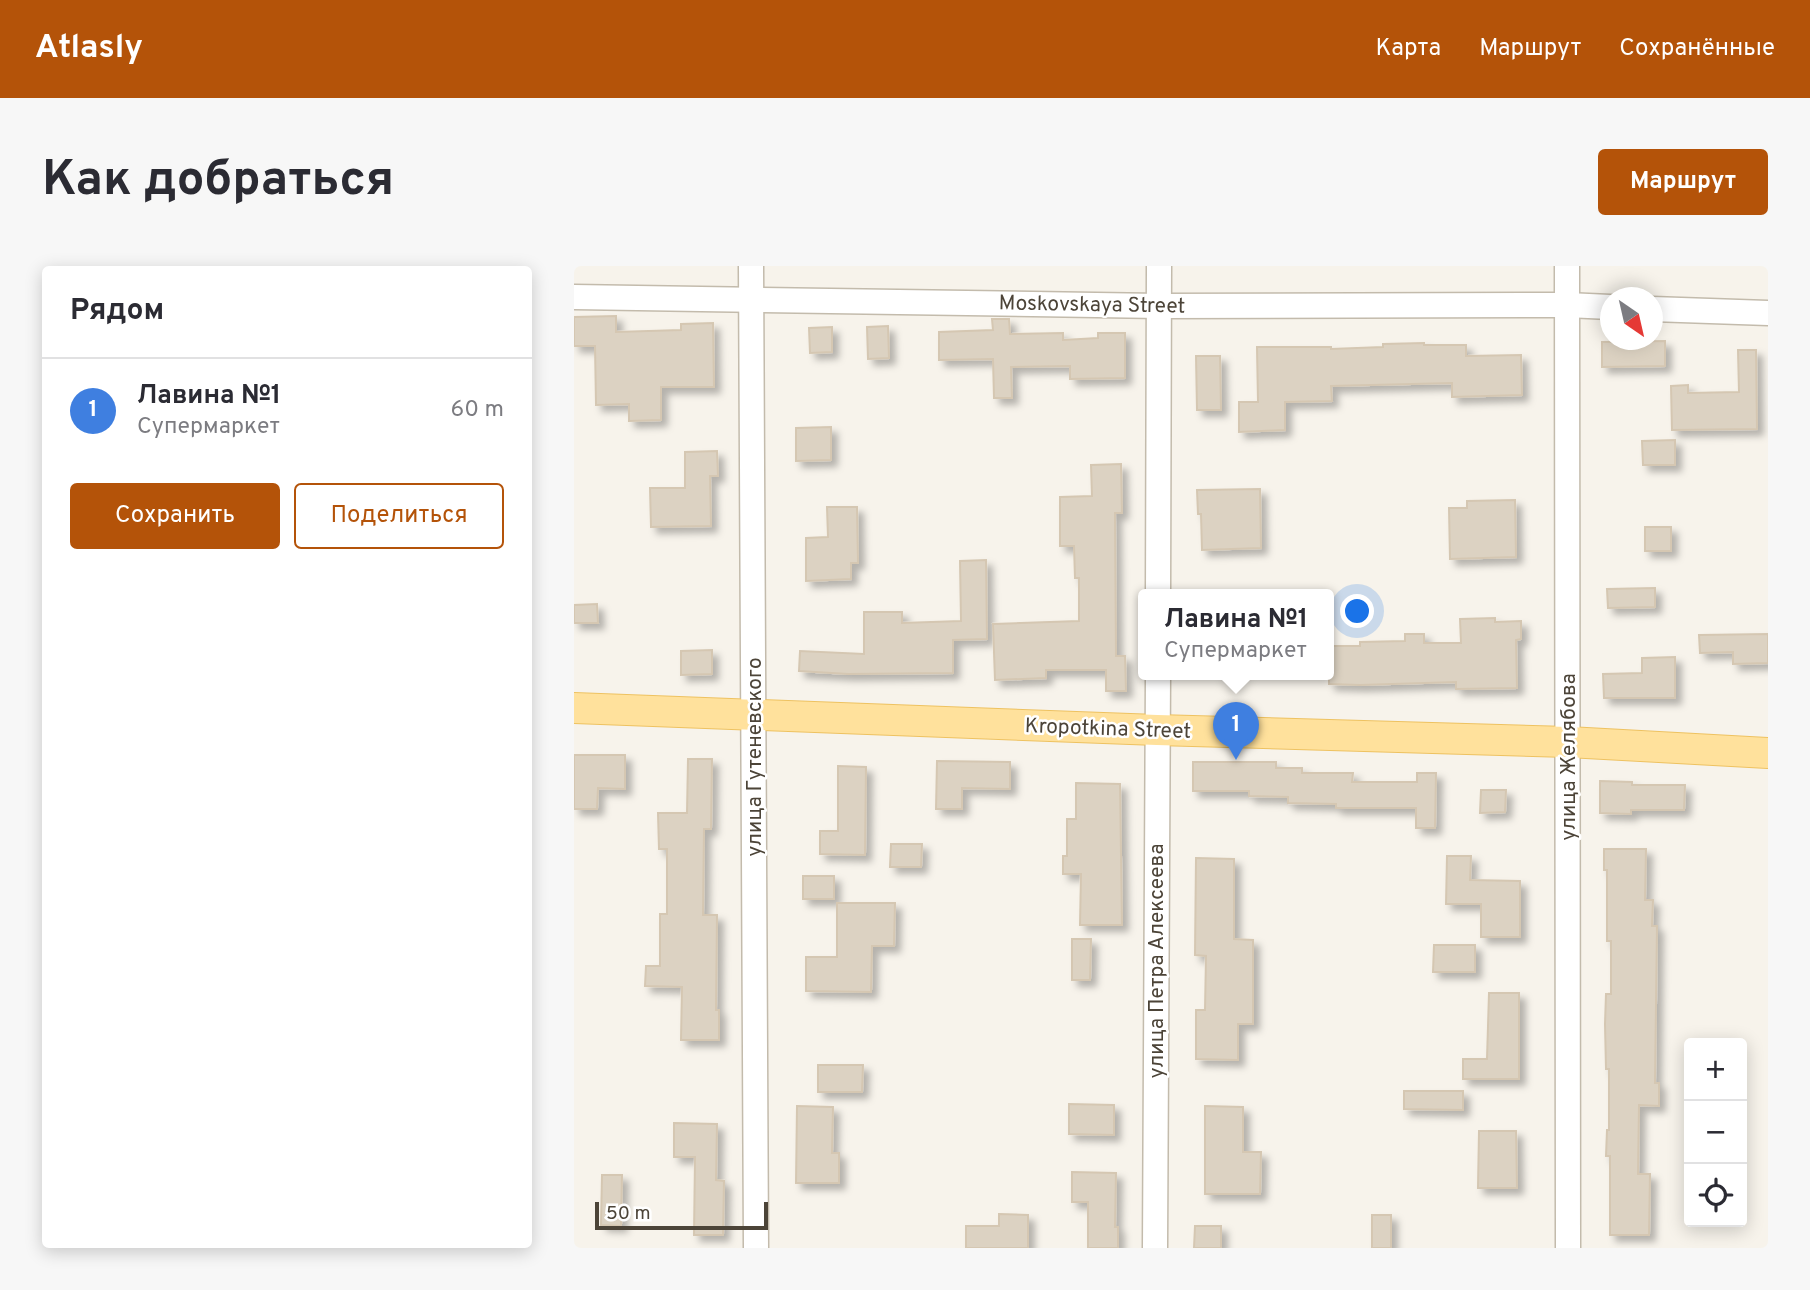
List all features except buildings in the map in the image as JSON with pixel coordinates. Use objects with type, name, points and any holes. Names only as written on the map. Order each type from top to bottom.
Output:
[{"type":"main road","name":"Kropotkina Street","points":[[574,708],[1568,742],[1768,753]]},
{"type":"street","name":"улица Гутеневского","points":[[751,266],[756,1248]]},
{"type":"street","points":[[1158,589],[1159,266]]},
{"type":"street","name":"улица Желябова","points":[[1567,266],[1568,1248]]},
{"type":"street","name":"Moskovskaya Street","points":[[574,297],[1160,306],[1600,306]]},
{"type":"street","points":[[1663,309],[1768,313]]},
{"type":"street","name":"улица Петра Алексеева","points":[[1155,1248],[1158,680]]},
{"type":"place","name":"Лавина №1","points":[[1236,760]]}]
